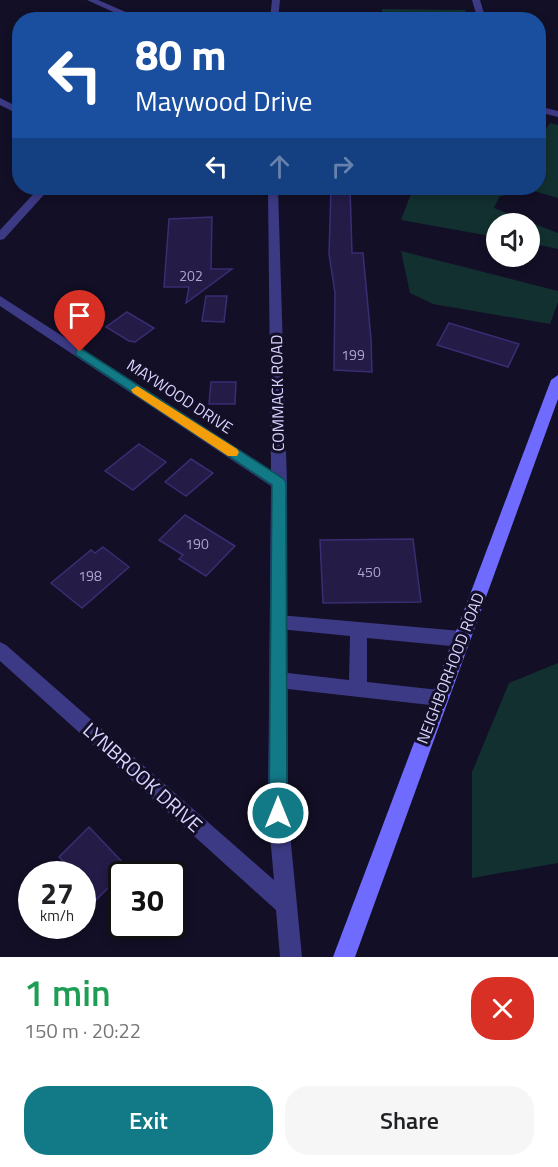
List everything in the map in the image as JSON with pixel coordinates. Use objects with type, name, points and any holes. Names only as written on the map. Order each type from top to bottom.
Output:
[{"type":"main road","name":"NEIGHBORHOOD ROAD","points":[[344,957],[558,380]]},
{"type":"street","points":[[91,0],[120,12]]},
{"type":"street","points":[[0,237],[39,195]]},
{"type":"street","name":"COMMACK ROAD","points":[[273,195],[279,483],[278,813],[291,957]]},
{"type":"street","name":"MAYWOOD DRIVE","points":[[0,300],[279,483]]},
{"type":"street","points":[[279,622],[461,639]]},
{"type":"street","points":[[358,689],[359,628]]},
{"type":"street","name":"LYNBROOK DRIVE","points":[[0,650],[285,904]]},
{"type":"street","points":[[279,680],[439,698]]},
{"type":"green space","points":[[382,9],[465,10],[466,12],[382,12]]},
{"type":"green space","points":[[550,123],[558,125],[558,198],[546,195],[546,128]]},
{"type":"green space","points":[[411,195],[506,195],[499,197],[494,208],[507,213],[486,213],[486,235],[401,220]]},
{"type":"green space","points":[[540,226],[558,233],[558,249],[540,245]]},
{"type":"green space","points":[[401,251],[558,291],[558,302],[550,324],[433,304],[410,293]]},
{"type":"green space","points":[[558,663],[558,863],[472,878],[472,772],[509,683]]},
{"type":"building","points":[[331,195],[350,195],[352,253],[363,253],[372,372],[334,370],[335,293],[329,254]]},
{"type":"building","points":[[212,217],[211,269],[232,269],[186,303],[189,287],[164,287],[169,219]]},
{"type":"building","points":[[206,296],[227,296],[224,322],[202,321]]},
{"type":"building","points":[[127,312],[154,328],[135,342],[129,341],[106,327]]},
{"type":"building","points":[[449,323],[519,344],[508,367],[437,345]]},
{"type":"building","points":[[211,382],[236,382],[235,404],[209,404]]},
{"type":"building","points":[[139,444],[166,462],[133,490],[105,471]]},
{"type":"building","points":[[191,459],[213,473],[186,496],[165,482]]},
{"type":"building","points":[[185,515],[235,546],[206,576],[179,559],[183,555],[159,540]]},
{"type":"building","points":[[413,539],[421,602],[323,603],[320,540]]},
{"type":"building","points":[[103,547],[129,567],[82,608],[51,583],[91,550],[95,553]]},
{"type":"building","points":[[89,827],[121,861],[108,861],[108,888],[96,900],[96,861],[63,861],[59,857]]},
{"type":"slow traffic","points":[[137,390],[232,452]]},
{"type":"route","points":[[80,352],[279,483],[278,813]]}]
